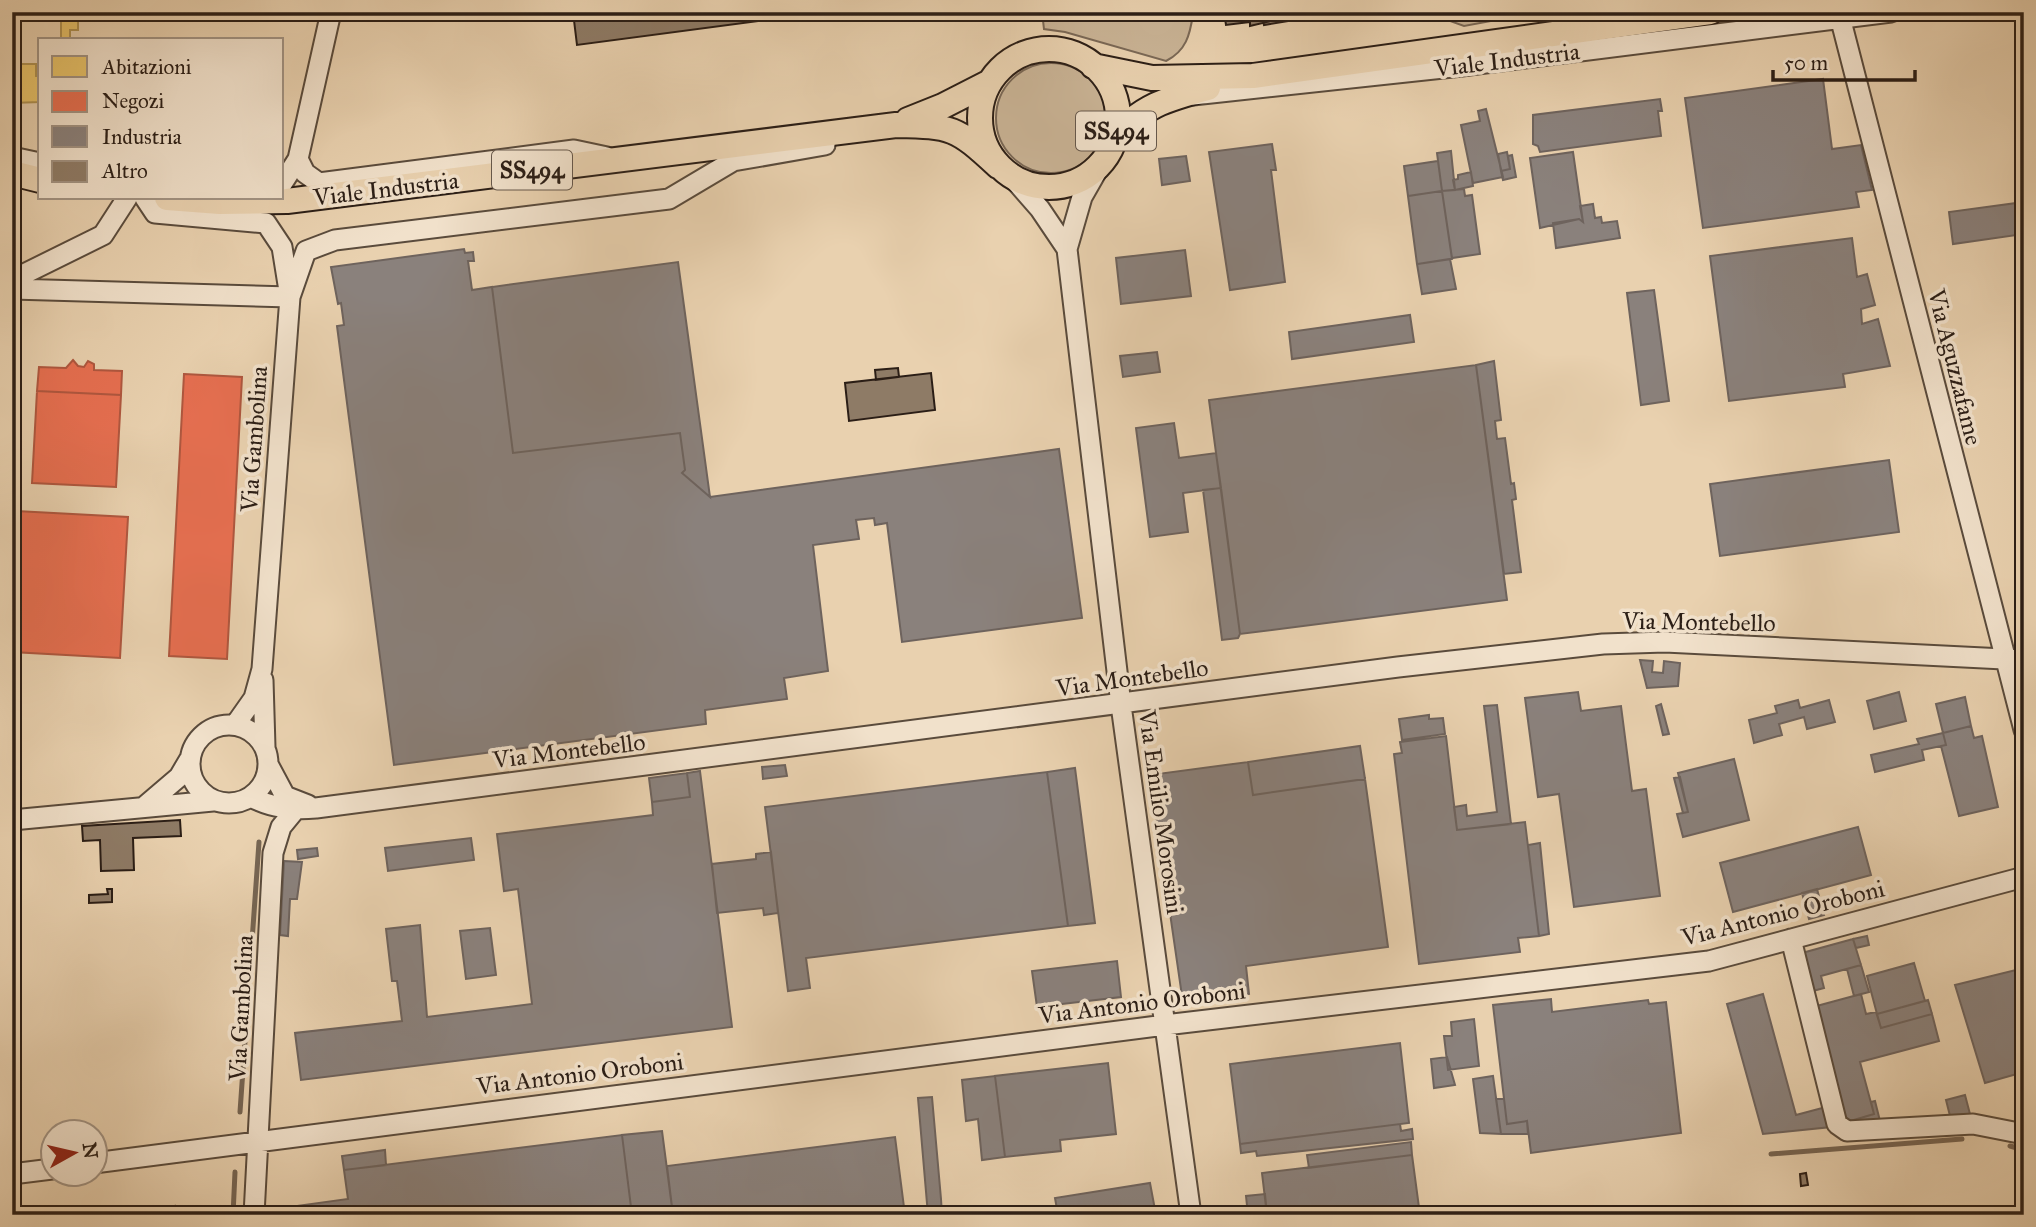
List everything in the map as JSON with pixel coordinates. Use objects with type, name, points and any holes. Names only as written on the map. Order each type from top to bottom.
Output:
[{"type":"main road","name":"Viale Industria","points":[[248,200],[287,201],[896,125],[943,126],[969,139],[1005,172],[1035,186],[1060,187],[1083,178],[1102,162],[1125,124],[1147,107],[1173,97],[1253,76],[1710,12]]},
{"type":"main road","name":"Viale Industria","points":[[896,125],[943,106],[990,82],[998,72],[1019,56],[1044,49],[1070,53],[1093,66],[1152,78],[1253,76]]},
{"type":"main road","name":"Viale Industria","points":[[1093,66],[1110,87],[1115,100],[1118,113],[1114,140]]},
{"type":"main road","points":[[990,82],[979,119],[985,144],[1005,172]]},
{"type":"main road","points":[[12,173],[38,180]]},
{"type":"street","points":[[284,181],[298,159],[331,12]]},
{"type":"street","points":[[1583,29],[1605,12]]},
{"type":"street","name":"Viale Industria","points":[[1173,97],[1462,66],[1891,12]]},
{"type":"street","name":"Via Aguzzafame","points":[[1840,17],[2014,661],[2024,730]]},
{"type":"street","points":[[290,296],[306,251],[335,240],[669,199],[733,161],[848,142],[896,125]]},
{"type":"street","points":[[298,159],[305,173],[319,183],[574,150],[617,159]]},
{"type":"street","points":[[12,157],[38,163]]},
{"type":"street","name":"Via Emilio Morosini","points":[[1102,162],[1082,197],[1067,249],[1121,705],[1191,1215]]},
{"type":"street","name":"Via Emilio Morosini","points":[[1005,172],[1040,209],[1067,249]]},
{"type":"street","points":[[12,280],[103,235],[126,200]]},
{"type":"street","points":[[146,200],[155,213],[266,223],[282,247],[290,296]]},
{"type":"street","points":[[12,289],[290,296]]},
{"type":"street","name":"Via Gambolina","points":[[259,801],[267,756],[262,669],[290,296]]},
{"type":"street","name":"Via Montebello","points":[[259,801],[295,810],[316,808],[1398,667],[1602,644],[1665,642],[2014,661]]},
{"type":"street","name":"Via Gambolina","points":[[235,725],[254,698],[262,669]]},
{"type":"street","points":[[145,806],[179,777],[190,760],[193,747],[210,729],[235,725],[247,729],[267,756],[285,796],[316,808]]},
{"type":"street","points":[[190,760],[194,784],[213,801]]},
{"type":"street","points":[[12,820],[145,806],[259,801],[273,853]]},
{"type":"street","name":"Via Gambolina","points":[[254,1215],[273,853],[281,827],[295,810]]},
{"type":"street","name":"Via Antonio Oroboni","points":[[108,1161],[259,1139],[1166,1025],[1709,961],[2024,877]]},
{"type":"street","points":[[1791,939],[1837,1124],[1847,1131],[1973,1124],[2024,1134]]},
{"type":"street","points":[[12,1174],[38,1171]]},
{"type":"shaded area","points":[[1042,12],[1193,14],[1186,42],[1166,61],[1065,32],[1044,29]]},
{"type":"shaded area","points":[[1445,12],[1540,12],[1464,26],[1450,21]]},
{"type":"shaded area","points":[[1051,63],[1072,67],[1090,79],[1102,97],[1106,118],[1102,139],[1090,157],[1072,169],[1051,173],[1030,169],[1012,157],[1000,139],[996,118],[1000,97],[1012,79],[1030,67]]},
{"type":"building: Abitazioni","points":[[61,14],[78,14],[78,30],[70,30],[70,38],[61,38]]},
{"type":"building: Abitazioni","points":[[20,64],[36,64],[38,102],[12,103],[12,74],[20,74]]},
{"type":"building: Negozi","points":[[73,360],[78,366],[84,367],[88,361],[94,364],[94,370],[122,371],[121,395],[37,391],[39,367],[66,368]]},
{"type":"building: Negozi","points":[[184,374],[242,377],[227,659],[169,656]]},
{"type":"building: Negozi","points":[[37,391],[121,395],[116,487],[32,483]]},
{"type":"building: Negozi","points":[[16,511],[128,517],[120,658],[12,652]]},
{"type":"building: Industria","points":[[1823,79],[1832,149],[1861,145],[1872,190],[1856,192],[1859,207],[1703,228],[1685,98]]},
{"type":"building: Industria","points":[[1660,99],[1662,111],[1658,111],[1661,136],[1540,152],[1538,146],[1533,144],[1533,115]]},
{"type":"building: Industria","points":[[1486,109],[1503,177],[1473,183],[1461,125],[1480,121],[1478,111]]},
{"type":"building: Industria","points":[[1272,144],[1276,170],[1271,170],[1285,282],[1230,290],[1209,152]]},
{"type":"building: Industria","points":[[1451,151],[1455,190],[1442,191],[1437,153]]},
{"type":"building: Industria","points":[[1507,152],[1510,169],[1501,171],[1498,154]]},
{"type":"building: Industria","points":[[1573,152],[1583,222],[1579,219],[1540,228],[1530,158]]},
{"type":"building: Industria","points":[[1512,155],[1516,177],[1503,180],[1501,171],[1510,169],[1508,156]]},
{"type":"building: Industria","points":[[1186,156],[1190,181],[1162,185],[1159,159]]},
{"type":"building: Industria","points":[[1438,161],[1442,191],[1408,196],[1404,166]]},
{"type":"building: Industria","points":[[1471,172],[1473,186],[1455,190],[1453,180],[1458,179],[1458,175]]},
{"type":"building: Industria","points":[[1464,189],[1465,196],[1472,195],[1480,254],[1452,258],[1442,191]]},
{"type":"building: Industria","points":[[1442,191],[1452,259],[1417,264],[1408,196]]},
{"type":"building: Industria","points":[[2024,202],[2024,234],[1953,244],[1949,212]]},
{"type":"building: Industria","points":[[1593,204],[1595,218],[1601,217],[1602,223],[1617,221],[1620,238],[1556,248],[1553,223],[1579,219],[1583,222],[1580,206]]},
{"type":"building: Industria","points":[[1852,238],[1857,277],[1867,274],[1875,305],[1861,309],[1862,324],[1878,319],[1890,366],[1843,374],[1845,387],[1729,401],[1710,256]]},
{"type":"building: Industria","points":[[464,249],[465,253],[473,252],[474,261],[468,261],[472,290],[492,287],[513,453],[680,433],[685,470],[682,473],[710,497],[1059,449],[1082,618],[902,642],[887,523],[875,525],[874,518],[856,520],[859,539],[813,545],[828,671],[784,678],[787,699],[705,710],[706,724],[394,765],[337,326],[344,325],[331,267]]},
{"type":"building: Industria","points":[[1185,250],[1191,296],[1121,304],[1116,258]]},
{"type":"building: Industria","points":[[1450,259],[1456,289],[1422,294],[1417,264]]},
{"type":"building: Industria","points":[[678,262],[710,497],[682,473],[685,470],[680,433],[513,453],[492,287]]},
{"type":"building: Industria","points":[[1654,290],[1669,401],[1641,405],[1627,293]]},
{"type":"building: Industria","points":[[1410,315],[1414,342],[1292,359],[1289,332]]},
{"type":"building: Industria","points":[[1157,352],[1160,372],[1123,377],[1120,356]]},
{"type":"building: Industria","points":[[1494,361],[1501,420],[1495,421],[1497,439],[1505,438],[1511,484],[1514,483],[1516,499],[1512,500],[1521,572],[1504,574],[1476,365]]},
{"type":"building: Industria","points":[[1476,365],[1507,600],[1240,634],[1209,400]]},
{"type":"building: Industria","points":[[1174,423],[1179,458],[1216,453],[1221,488],[1183,493],[1188,532],[1150,537],[1136,428]]},
{"type":"building: Industria","points":[[1889,460],[1899,532],[1720,556],[1710,484]]},
{"type":"building: Industria","points":[[1221,488],[1240,634],[1238,638],[1222,640],[1203,490]]},
{"type":"building: Industria","points":[[1640,660],[1653,661],[1652,672],[1663,673],[1664,661],[1680,663],[1678,686],[1647,688]]},
{"type":"building: Industria","points":[[1578,692],[1581,711],[1621,706],[1632,791],[1646,789],[1660,896],[1574,907],[1559,794],[1538,797],[1525,698]]},
{"type":"building: Industria","points":[[1899,692],[1906,721],[1874,729],[1867,701]]},
{"type":"building: Industria","points":[[1965,697],[1971,726],[1943,733],[1936,704]]},
{"type":"building: Industria","points":[[1798,700],[1800,708],[1829,700],[1835,722],[1807,729],[1804,717],[1779,724],[1782,735],[1754,743],[1749,720],[1777,713],[1775,706]]},
{"type":"building: Industria","points":[[1661,704],[1669,734],[1663,735],[1656,706]]},
{"type":"building: Industria","points":[[1497,705],[1511,824],[1457,830],[1454,807],[1466,805],[1467,816],[1497,812],[1484,706]]},
{"type":"building: Industria","points":[[1429,715],[1429,719],[1443,718],[1445,734],[1402,740],[1399,719]]},
{"type":"building: Industria","points":[[1971,726],[1974,738],[1982,736],[1998,807],[1959,816],[1941,746],[1946,745],[1943,733]]},
{"type":"building: Industria","points":[[1943,733],[1946,745],[1922,750],[1924,760],[1875,772],[1871,755],[1919,744],[1917,739]]},
{"type":"building: Industria","points":[[1446,736],[1457,830],[1525,822],[1539,936],[1518,938],[1520,952],[1419,964],[1394,754],[1402,753],[1400,742]]},
{"type":"building: Industria","points":[[1360,746],[1365,779],[1253,795],[1248,762]]},
{"type":"building: Industria","points":[[1734,759],[1749,820],[1683,837],[1677,814],[1688,812],[1678,773]]},
{"type":"building: Industria","points":[[1248,762],[1253,795],[1365,779],[1388,947],[1246,966],[1249,994],[1183,1003],[1150,775]]},
{"type":"building: Industria","points":[[785,765],[787,776],[763,779],[762,767]]},
{"type":"building: Industria","points":[[1075,768],[1095,923],[1068,926],[1047,772]]},
{"type":"building: Industria","points":[[700,771],[732,1027],[301,1080],[295,1033],[402,1021],[397,981],[392,981],[386,929],[420,925],[427,1017],[532,1004],[518,889],[504,891],[497,834],[653,815],[652,802],[690,797],[687,773]]},
{"type":"building: Industria","points":[[1047,772],[1068,926],[806,958],[810,988],[788,991],[765,807]]},
{"type":"building: Industria","points":[[687,773],[690,797],[652,802],[649,778]]},
{"type":"building: Industria","points":[[1680,777],[1688,812],[1683,813],[1674,778]]},
{"type":"building: Industria","points":[[1858,827],[1871,875],[1733,912],[1720,863]]},
{"type":"building: Industria","points":[[471,838],[474,860],[388,871],[385,848]]},
{"type":"building: Industria","points":[[1540,843],[1549,934],[1539,936],[1528,845]]},
{"type":"building: Industria","points":[[317,848],[318,856],[298,859],[297,850]]},
{"type":"building: Industria","points":[[771,852],[778,913],[764,915],[763,908],[717,913],[712,864],[756,859],[756,854]]},
{"type":"building: Industria","points":[[284,861],[302,862],[297,899],[290,899],[288,936],[280,935]]},
{"type":"building: Industria","points":[[1817,889],[1824,915],[1809,919],[1802,893]]},
{"type":"building: Industria","points":[[490,928],[496,975],[466,979],[460,931]]},
{"type":"building: Industria","points":[[1867,936],[1869,945],[1856,948],[1853,939]]},
{"type":"building: Industria","points":[[1853,939],[1861,965],[1821,976],[1824,988],[1813,991],[1802,953]]},
{"type":"building: Industria","points":[[1117,961],[1121,997],[1037,1007],[1032,971]]},
{"type":"building: Industria","points":[[1914,963],[1925,1001],[1877,1014],[1867,976]]},
{"type":"building: Industria","points":[[1861,965],[1869,992],[1854,996],[1847,969]]},
{"type":"building: Industria","points":[[2024,968],[2024,1072],[1985,1083],[1955,985]]},
{"type":"building: Industria","points":[[1763,994],[1796,1115],[1826,1107],[1831,1127],[1763,1134],[1727,1004]]},
{"type":"building: Industria","points":[[1861,994],[1866,1014],[1876,1012],[1881,1028],[1932,1014],[1939,1041],[1860,1062],[1874,1114],[1847,1122],[1813,1007]]},
{"type":"building: Industria","points":[[1551,999],[1552,1012],[1648,1000],[1649,1004],[1666,1002],[1681,1133],[1531,1153],[1527,1121],[1507,1124],[1493,1005]]},
{"type":"building: Industria","points":[[1928,1000],[1932,1014],[1881,1028],[1877,1014]]},
{"type":"building: Industria","points":[[1474,1019],[1479,1066],[1448,1070],[1444,1036],[1452,1036],[1451,1022]]},
{"type":"building: Industria","points":[[1400,1043],[1409,1123],[1240,1144],[1230,1064]]},
{"type":"building: Industria","points":[[1447,1057],[1455,1085],[1434,1088],[1431,1059]]},
{"type":"building: Industria","points":[[1108,1063],[1116,1134],[1060,1140],[1061,1151],[1005,1157],[995,1076]]},
{"type":"building: Industria","points":[[995,1076],[1005,1157],[982,1160],[978,1119],[966,1121],[962,1080]]},
{"type":"building: Industria","points":[[1493,1076],[1501,1134],[1480,1133],[1473,1079]]},
{"type":"building: Industria","points":[[1965,1095],[1970,1114],[1950,1116],[1946,1100]]},
{"type":"building: Industria","points":[[932,1097],[942,1215],[928,1215],[918,1098]]},
{"type":"building: Industria","points":[[1496,1099],[1504,1099],[1507,1124],[1527,1121],[1528,1134],[1501,1134]]},
{"type":"building: Industria","points":[[1875,1101],[1880,1121],[1847,1122],[1874,1114],[1871,1102]]},
{"type":"building: Industria","points":[[1400,1124],[1401,1131],[1412,1129],[1413,1139],[1257,1156],[1256,1151],[1241,1153],[1240,1144]]},
{"type":"building: Industria","points":[[662,1131],[673,1215],[632,1215],[622,1135]]},
{"type":"building: Industria","points":[[622,1135],[632,1215],[289,1215],[289,1207],[348,1199],[344,1170]]},
{"type":"building: Industria","points":[[895,1137],[905,1215],[673,1215],[667,1166]]},
{"type":"building: Industria","points":[[1411,1142],[1412,1155],[1309,1168],[1307,1155]]},
{"type":"building: Industria","points":[[385,1150],[386,1165],[344,1170],[342,1156]]},
{"type":"building: Industria","points":[[1412,1155],[1420,1215],[1267,1215],[1262,1173]]},
{"type":"building: Industria","points":[[1150,1183],[1156,1215],[1058,1215],[1055,1198]]},
{"type":"building: Industria","points":[[1265,1194],[1267,1215],[1248,1215],[1246,1196]]},
{"type":"building: Altro","points":[[573,12],[826,12],[577,45]]},
{"type":"building: Altro","points":[[1224,12],[1278,12],[1279,19],[1250,26],[1250,22],[1226,25]]},
{"type":"building: Altro","points":[[1278,12],[1300,12],[1301,19],[1264,25],[1263,21],[1279,19]]},
{"type":"building: Altro","points":[[898,368],[899,377],[876,380],[875,370]]},
{"type":"building: Altro","points":[[931,373],[935,410],[849,421],[845,383]]},
{"type":"building: Altro","points":[[180,820],[181,836],[133,838],[134,870],[101,871],[100,840],[83,841],[82,826]]},
{"type":"building: Altro","points":[[107,889],[112,889],[112,902],[89,903],[89,895],[108,894]]},
{"type":"building: Altro","points":[[1806,1173],[1808,1185],[1801,1186],[1800,1174]]},
{"type":"building: Altro","points":[[175,1206],[176,1215],[114,1215],[120,1214]]},
{"type":"building: Altro","points":[[104,1208],[105,1215],[81,1215],[81,1211]]},
{"type":"waterway","points":[[240,1112],[259,842]]},
{"type":"waterway","points":[[1771,1154],[1962,1139]]},
{"type":"waterway","points":[[2010,1146],[2024,1150]]},
{"type":"waterway","points":[[233,1215],[235,1172]]}]
